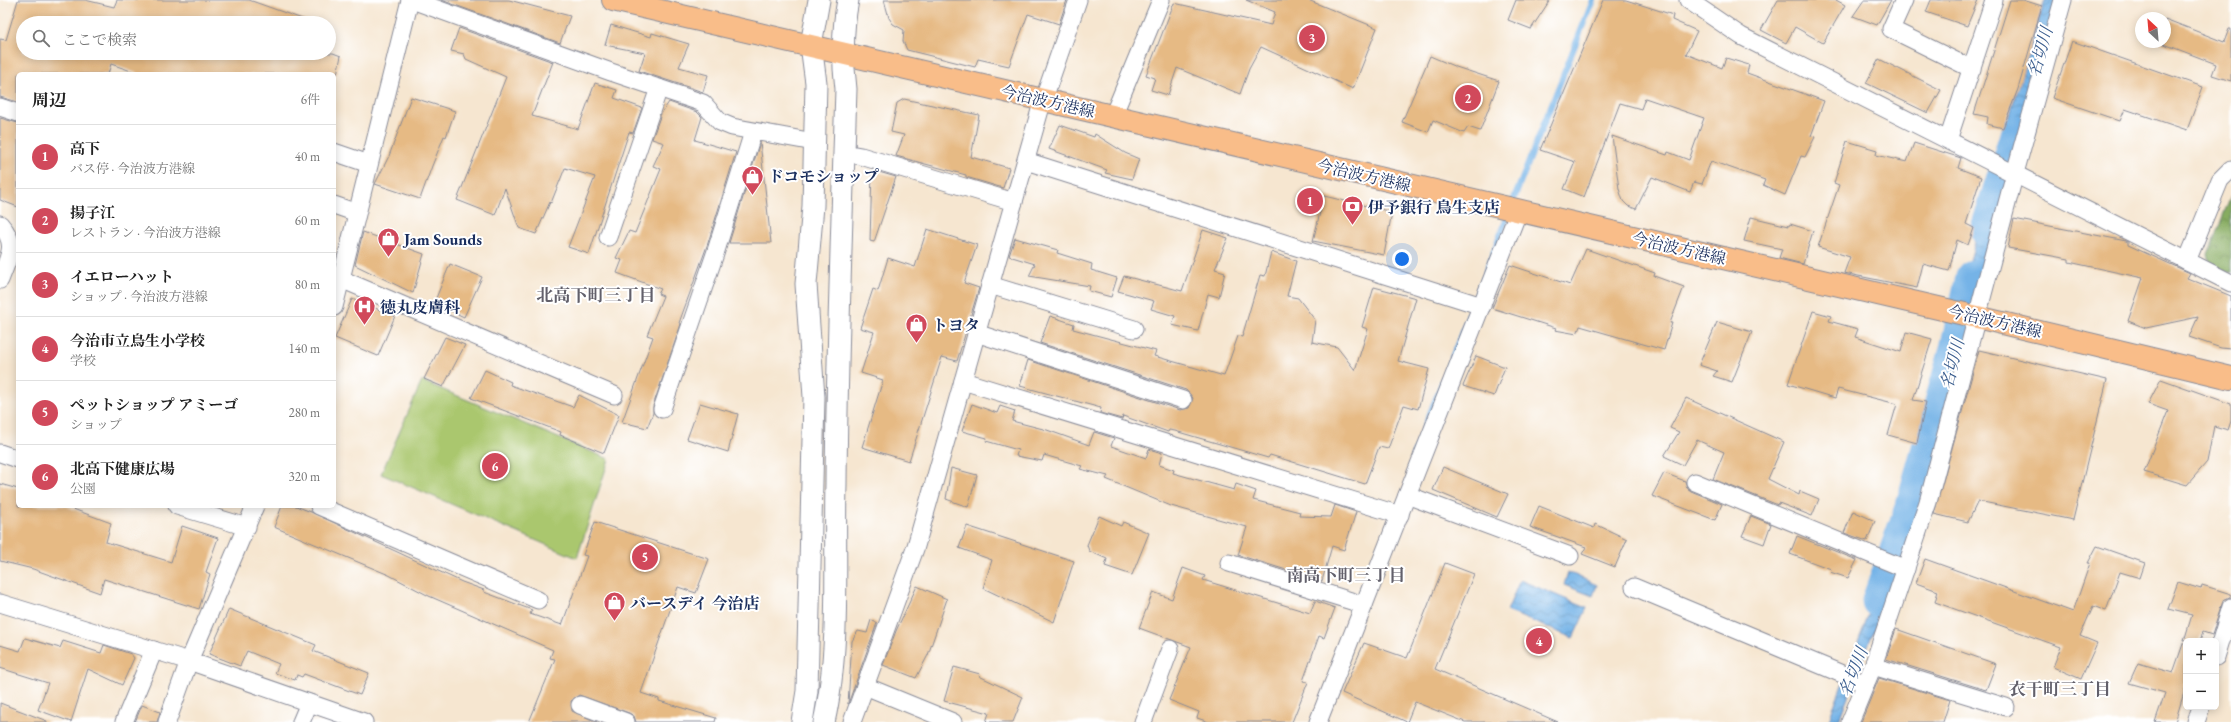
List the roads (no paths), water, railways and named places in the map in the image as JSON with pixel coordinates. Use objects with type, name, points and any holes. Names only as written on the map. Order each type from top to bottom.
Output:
[{"type":"main road","name":"今治波方港線","points":[[613,0],[1978,317],[2231,378]]},
{"type":"street","points":[[336,297],[411,0],[703,103],[720,122],[732,127],[814,142]]},
{"type":"street","points":[[802,722],[807,691],[814,397],[806,284],[813,206],[816,83],[811,45],[819,0]]},
{"type":"street","points":[[824,722],[828,707],[834,631],[836,484],[846,89],[842,52],[843,22],[848,0]]},
{"type":"street","points":[[852,722],[916,546],[1044,99],[1078,0]]},
{"type":"street","points":[[1113,116],[1161,0]]},
{"type":"street","points":[[1688,0],[1741,36],[2231,283]]},
{"type":"street","points":[[1904,0],[1891,30],[1972,69]]},
{"type":"street","points":[[1948,140],[1994,0]]},
{"type":"street","points":[[1850,722],[1873,666],[1928,502],[2015,173],[2063,0]]},
{"type":"street","points":[[608,237],[659,88]]},
{"type":"street","points":[[0,108],[16,112]]},
{"type":"street","points":[[662,409],[715,254],[753,132]]},
{"type":"street","points":[[336,153],[369,164]]},
{"type":"street","points":[[844,153],[861,156],[1014,202]]},
{"type":"street","points":[[1026,160],[1482,306]]},
{"type":"street","points":[[2187,261],[2220,180],[2231,169]]},
{"type":"street","points":[[336,206],[357,213]]},
{"type":"street","points":[[1318,722],[1519,210]]},
{"type":"street","points":[[0,224],[10,235],[11,248],[0,280]]},
{"type":"street","points":[[341,279],[614,395]]},
{"type":"street","points":[[990,285],[1134,329]]},
{"type":"street","points":[[976,333],[1183,400]]},
{"type":"street","points":[[963,381],[1400,515]]},
{"type":"street","points":[[0,454],[16,458]]},
{"type":"street","points":[[1695,482],[1906,569]]},
{"type":"street","points":[[1407,496],[1570,556]]},
{"type":"street","points":[[184,508],[246,527]]},
{"type":"street","points":[[167,722],[189,661],[254,508]]},
{"type":"street","points":[[324,508],[538,600]]},
{"type":"street","points":[[1229,563],[1364,605]]},
{"type":"street","points":[[1634,587],[1866,684]]},
{"type":"street","points":[[0,603],[189,661],[364,722]]},
{"type":"street","points":[[2219,647],[2231,607]]},
{"type":"street","points":[[1143,722],[1170,649]]},
{"type":"street","points":[[124,722],[154,650]]},
{"type":"street","points":[[1873,666],[2006,707]]},
{"type":"street","points":[[865,686],[953,722]]},
{"type":"street","points":[[301,722],[309,703]]},
{"type":"street","points":[[580,705],[626,722]]},
{"type":"street","points":[[2196,722],[2200,710]]},
{"type":"water","points":[[2045,0],[2057,0],[2012,162],[1997,157]]},
{"type":"water","points":[[1992,181],[2005,184],[1970,307],[1958,304]]},
{"type":"water","points":[[1952,335],[1966,339],[1946,417],[1932,413]]},
{"type":"water","points":[[1923,438],[1937,442],[1929,475],[1915,471]]},
{"type":"water","points":[[1913,482],[1925,485],[1914,519],[1903,515]]},
{"type":"water","points":[[1886,568],[1897,571],[1838,722],[1828,722]]},
{"type":"water","points":[[1568,572],[1597,585],[1593,596],[1564,585]]},
{"type":"water","points":[[1520,580],[1587,608],[1573,638],[1507,611]]},
{"type":"waterway","points":[[1512,204],[1593,0]]},
{"type":"waterway","name":"名切川","points":[[1988,229],[2018,132]]},
{"type":"waterway","points":[[1414,454],[1509,213]]},
{"type":"waterway","name":"名切川","points":[[1879,601],[1913,505],[1957,349],[1973,277]]},
{"type":"place","name":"イエローハット","points":[[1312,38]]},
{"type":"place","name":"揚子江","points":[[1468,98]]},
{"type":"place","name":"ドコモショップ","points":[[753,196]]},
{"type":"place","name":"高下","points":[[1310,201]]},
{"type":"place","name":"伊予銀行 鳥生支店","points":[[1353,226]]},
{"type":"place","name":"Jam Sounds","points":[[388,258]]},
{"type":"place","name":"徳丸皮膚科","points":[[365,326]]},
{"type":"place","name":"トヨタ","points":[[916,344]]},
{"type":"place","name":"北高下健康広場","points":[[495,466]]},
{"type":"place","name":"ペットショップ アミーゴ","points":[[645,557]]},
{"type":"place","name":"バースデイ 今治店","points":[[614,622]]},
{"type":"place","name":"今治市立鳥生小学校","points":[[1539,641]]},
{"type":"district","name":"北高下町三丁目","points":[[596,295]]},
{"type":"district","name":"南高下町三丁目","points":[[1346,575]]},
{"type":"district","name":"衣干町三丁目","points":[[2060,689]]}]
